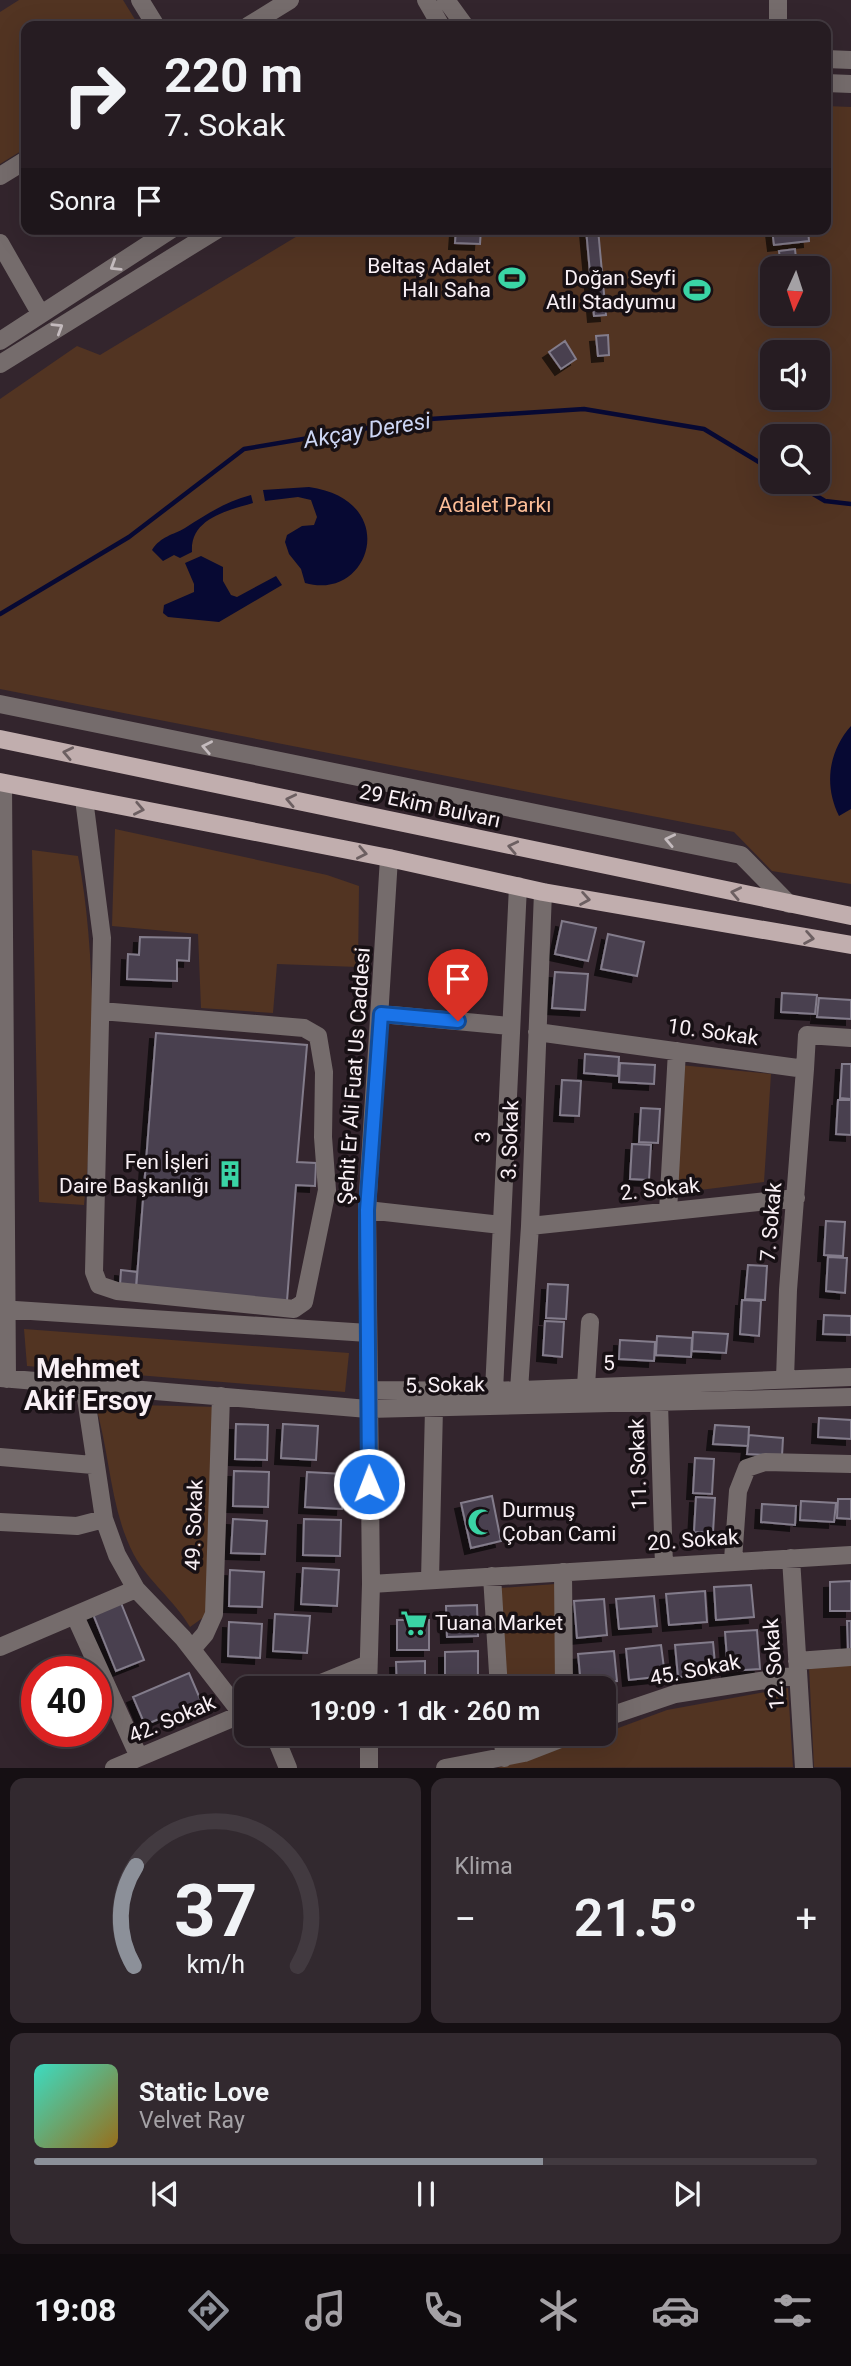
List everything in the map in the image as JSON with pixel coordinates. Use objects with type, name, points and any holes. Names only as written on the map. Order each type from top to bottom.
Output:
[{"type":"main road","name":"29 Ekim Bulvarı","points":[[0,739],[847,914]]},
{"type":"main road","points":[[1,782],[543,891],[851,945]]},
{"type":"street","points":[[140,0],[153,21]]},
{"type":"street","points":[[256,21],[290,0]]},
{"type":"street","points":[[426,0],[438,21]]},
{"type":"street","points":[[446,0],[461,21]]},
{"type":"street","points":[[778,0],[778,21]]},
{"type":"street","points":[[831,58],[851,60]]},
{"type":"street","points":[[831,83],[851,84]]},
{"type":"street","points":[[0,176],[21,163]]},
{"type":"street","points":[[0,341],[163,235]]},
{"type":"street","points":[[0,364],[208,235]]},
{"type":"street","points":[[0,243],[40,313]]},
{"type":"street","points":[[0,704],[741,855],[789,904]]},
{"type":"street","points":[[1,782],[3,1378]]},
{"type":"street","points":[[84,799],[102,938],[100,1011],[93,1272],[99,1285],[117,1291],[294,1309],[304,1302],[327,1190],[323,1137],[324,1073],[318,1036],[304,1028],[100,1011]]},
{"type":"street","name":"Şehit Er Ali Fuat Us Caddesi","points":[[368,1676],[371,1584],[367,1210],[389,858]]},
{"type":"street","name":"3","points":[[494,1391],[518,886]]},
{"type":"street","name":"3. Sokak","points":[[519,1390],[530,1226],[543,891]]},
{"type":"street","points":[[381,1014],[510,1026]]},
{"type":"street","name":"10. Sokak","points":[[537,1032],[805,1069]]},
{"type":"street","points":[[805,1069],[807,1035],[851,1038]]},
{"type":"street","points":[[668,1211],[677,1051]]},
{"type":"street","name":"7. Sokak","points":[[785,1379],[805,1069]]},
{"type":"street","name":"2. Sokak","points":[[530,1226],[796,1198]]},
{"type":"street","points":[[367,1210],[501,1225]]},
{"type":"street","points":[[3,1309],[368,1333]]},
{"type":"street","points":[[586,1386],[590,1322]]},
{"type":"street","name":"5","points":[[369,1390],[494,1391],[851,1377]]},
{"type":"street","name":"5. Sokak","points":[[3,1378],[368,1409],[851,1397]]},
{"type":"street","points":[[84,1385],[93,1465],[104,1520],[117,1555],[136,1590],[192,1649],[234,1701]]},
{"type":"street","name":"49. Sokak","points":[[192,1649],[205,1634],[214,1614],[221,1396]]},
{"type":"street","name":"11. Sokak","points":[[659,1403],[664,1566]]},
{"type":"street","points":[[430,1580],[434,1408]]},
{"type":"street","points":[[0,1457],[93,1465]]},
{"type":"street","points":[[733,1559],[738,1491],[747,1468],[765,1462],[851,1464]]},
{"type":"street","points":[[0,1522],[76,1525],[104,1520]]},
{"type":"street","name":"20. Sokak","points":[[371,1584],[664,1566],[733,1559],[851,1555]]},
{"type":"street","name":"12. Sokak","points":[[791,1558],[804,1768]]},
{"type":"street","points":[[563,1572],[564,1676]]},
{"type":"street","points":[[492,1576],[498,1676]]},
{"type":"street","points":[[0,1647],[136,1590]]},
{"type":"street","points":[[75,1616],[139,1757]]},
{"type":"street","name":"45. Sokak","points":[[616,1714],[675,1694],[851,1657]]},
{"type":"street","points":[[338,1676],[368,1664]]},
{"type":"street","name":"42. Sokak","points":[[114,1768],[234,1717]]},
{"type":"street","points":[[280,1746],[288,1768]]},
{"type":"street","points":[[369,1746],[369,1768]]},
{"type":"street","points":[[504,1746],[504,1758]]},
{"type":"street","points":[[445,1768],[504,1758],[538,1746]]},
{"type":"green space","points":[[19,0],[123,0],[136,21],[21,21],[21,151],[0,164],[0,12]]},
{"type":"green space","name":"Adalet Parkı","points":[[831,106],[851,107],[851,884],[772,871],[734,832],[0,689],[0,399],[77,346],[100,355],[299,235],[831,235]]},
{"type":"green space","points":[[115,829],[327,875],[359,886],[358,967],[277,964],[273,1013],[201,1008],[198,934],[112,926]]},
{"type":"green space","points":[[32,850],[78,856],[84,896],[89,939],[93,1030],[91,1121],[84,1205],[39,1202]]},
{"type":"green space","points":[[680,1065],[771,1074],[764,1182],[676,1193]]},
{"type":"green space","points":[[24,1329],[349,1353],[345,1392],[27,1366]]},
{"type":"green space","points":[[95,1404],[219,1407],[208,1614],[190,1627],[140,1564],[126,1538],[115,1500]]},
{"type":"green space","points":[[556,1584],[557,1676],[506,1676],[500,1588]]},
{"type":"green space","points":[[851,1663],[851,1767],[814,1767],[809,1667]]},
{"type":"green space","points":[[788,1688],[793,1767],[497,1768],[568,1746],[616,1746],[616,1729],[667,1710]]},
{"type":"shaded area","points":[[309,487],[338,496],[357,510],[366,528],[367,547],[360,564],[347,578],[328,585],[305,583],[301,569],[289,554],[285,542],[287,535],[302,526],[314,525],[317,517],[311,500],[298,497],[265,501],[263,490]]},
{"type":"shaded area","points":[[251,495],[253,503],[221,513],[203,524],[193,541],[192,552],[180,558],[174,555],[163,561],[152,550],[163,539],[217,509]]},
{"type":"shaded area","points":[[201,556],[223,567],[223,581],[231,595],[237,597],[276,576],[282,585],[219,622],[168,617],[163,613],[164,605],[194,592],[194,584],[185,563]]},
{"type":"shaded area","points":[[851,726],[851,809],[839,816],[831,793],[831,770],[837,747]]},
{"type":"building","points":[[456,235],[481,235],[480,244],[455,243]]},
{"type":"building","points":[[587,235],[599,235],[606,315],[594,316]]},
{"type":"building","points":[[773,235],[808,235],[809,241],[774,245]]},
{"type":"building","points":[[795,249],[796,256],[780,256],[779,251]]},
{"type":"building","points":[[608,335],[609,355],[598,356],[596,336]]},
{"type":"building","points":[[565,341],[576,359],[561,369],[549,352]]},
{"type":"building","points":[[562,921],[596,928],[588,961],[555,954]]},
{"type":"building","points":[[608,934],[644,942],[637,976],[601,969]]},
{"type":"building","points":[[140,937],[190,938],[189,961],[177,960],[177,981],[127,979],[128,954],[139,955]]},
{"type":"building","points":[[555,972],[588,974],[585,1010],[552,1008]]},
{"type":"building","points":[[782,993],[817,995],[815,1014],[781,1012]]},
{"type":"building","points":[[819,998],[851,1000],[851,1019],[817,1017]]},
{"type":"building","name":"Fen İşleri Daire Başkanlığı","points":[[156,1033],[307,1045],[297,1162],[316,1163],[315,1186],[296,1185],[287,1301],[136,1290]]},
{"type":"building","points":[[585,1054],[619,1057],[618,1076],[584,1073]]},
{"type":"building","points":[[620,1063],[655,1065],[654,1084],[619,1082]]},
{"type":"building","points":[[842,1064],[851,1064],[851,1099],[840,1098]]},
{"type":"building","points":[[562,1080],[581,1081],[579,1116],[560,1115]]},
{"type":"building","points":[[838,1100],[851,1100],[851,1135],[836,1134]]},
{"type":"building","points":[[641,1108],[660,1109],[658,1143],[639,1142]]},
{"type":"building","points":[[632,1144],[651,1145],[649,1180],[630,1179]]},
{"type":"building","points":[[826,1221],[845,1222],[843,1256],[824,1255]]},
{"type":"building","points":[[828,1257],[847,1258],[845,1293],[826,1291]]},
{"type":"building","points":[[748,1265],[767,1266],[765,1300],[745,1299]]},
{"type":"building","points":[[121,1270],[137,1272],[136,1287],[120,1286]]},
{"type":"building","points":[[548,1284],[568,1285],[566,1319],[546,1318]]},
{"type":"building","points":[[742,1300],[761,1301],[759,1336],[740,1334]]},
{"type":"building","points":[[824,1315],[851,1316],[851,1335],[823,1334]]},
{"type":"building","points":[[545,1321],[564,1322],[562,1357],[543,1355]]},
{"type":"building","points":[[693,1332],[728,1334],[726,1353],[692,1351]]},
{"type":"building","points":[[657,1336],[692,1338],[691,1357],[656,1355]]},
{"type":"building","points":[[620,1340],[655,1342],[654,1361],[619,1359]]},
{"type":"building","points":[[819,1418],[851,1420],[851,1439],[818,1437]]},
{"type":"building","points":[[236,1424],[268,1425],[267,1460],[235,1459]]},
{"type":"building","points":[[283,1424],[318,1426],[316,1460],[281,1458]]},
{"type":"building","points":[[715,1425],[749,1427],[748,1446],[713,1444]]},
{"type":"building","points":[[749,1435],[783,1438],[782,1456],[747,1454]]},
{"type":"building","points":[[695,1458],[714,1459],[712,1494],[693,1493]]},
{"type":"building","points":[[234,1471],[269,1472],[268,1507],[233,1506]]},
{"type":"building","points":[[307,1472],[344,1474],[342,1509],[305,1507]]},
{"type":"building","name":"Durmuş Çoban Cami","points":[[492,1496],[501,1541],[471,1548],[461,1503]]},
{"type":"building","points":[[696,1497],[715,1498],[713,1533],[694,1532]]},
{"type":"building","points":[[838,1499],[851,1499],[851,1519],[837,1518]]},
{"type":"building","points":[[801,1501],[836,1503],[834,1522],[800,1520]]},
{"type":"building","points":[[762,1504],[796,1506],[795,1525],[761,1522]]},
{"type":"building","points":[[233,1519],[267,1521],[265,1554],[231,1553]]},
{"type":"building","points":[[304,1519],[341,1520],[340,1556],[303,1555]]},
{"type":"building","points":[[303,1568],[339,1570],[337,1606],[301,1604]]},
{"type":"building","points":[[230,1570],[264,1572],[262,1607],[229,1606]]},
{"type":"building","points":[[851,1581],[851,1611],[830,1611],[830,1582]]},
{"type":"building","points":[[751,1585],[754,1617],[716,1620],[714,1587]]},
{"type":"building","points":[[705,1591],[707,1622],[669,1625],[666,1594]]},
{"type":"building","points":[[654,1596],[657,1626],[619,1629],[616,1599]]},
{"type":"building","points":[[604,1599],[607,1635],[577,1638],[574,1601]]},
{"type":"building","points":[[121,1603],[144,1660],[116,1671],[93,1614]]},
{"type":"building","points":[[477,1605],[478,1636],[447,1637],[446,1606]]},
{"type":"building","points":[[275,1614],[310,1616],[307,1653],[273,1651]]},
{"type":"building","points":[[397,1620],[429,1620],[429,1650],[397,1650]]},
{"type":"building","points":[[847,1621],[851,1621],[851,1651],[848,1651]]},
{"type":"building","points":[[229,1622],[262,1624],[260,1658],[228,1656]]},
{"type":"building","points":[[757,1630],[760,1669],[728,1671],[725,1632]]},
{"type":"building","points":[[713,1642],[716,1674],[678,1677],[675,1645]]},
{"type":"building","points":[[661,1645],[665,1676],[629,1680],[626,1649]]},
{"type":"building","points":[[478,1651],[478,1676],[445,1676],[445,1652]]},
{"type":"building","points":[[614,1651],[617,1681],[616,1676],[580,1676],[578,1654]]},
{"type":"building","points":[[425,1661],[425,1676],[397,1676],[396,1662]]},
{"type":"building","points":[[189,1673],[201,1701],[145,1725],[133,1697]]},
{"type":"waterway","name":"Akçay Deresi","points":[[0,614],[129,537],[244,449],[415,420],[584,409],[704,429],[760,463]]},
{"type":"waterway","name":"Akçay Deresi","points":[[813,494],[825,501],[851,504]]},
{"type":"place","name":"Beltaş Adalet Halı Saha","points":[[512,278]]},
{"type":"place","name":"Doğan Seyfi Atlı Stadyumu","points":[[697,290]]},
{"type":"place","name":"Fen İşleri Daire Başkanlığı","points":[[230,1174]]},
{"type":"place","name":"Durmuş Çoban Cami","points":[[481,1522]]},
{"type":"place","name":"Tuana Market","points":[[414,1623]]},
{"type":"district","name":"Mehmet Akif Ersoy","points":[[88,1384]]},
{"type":"route","points":[[369,1484],[367,1210],[381,1014],[458,1021]]}]
